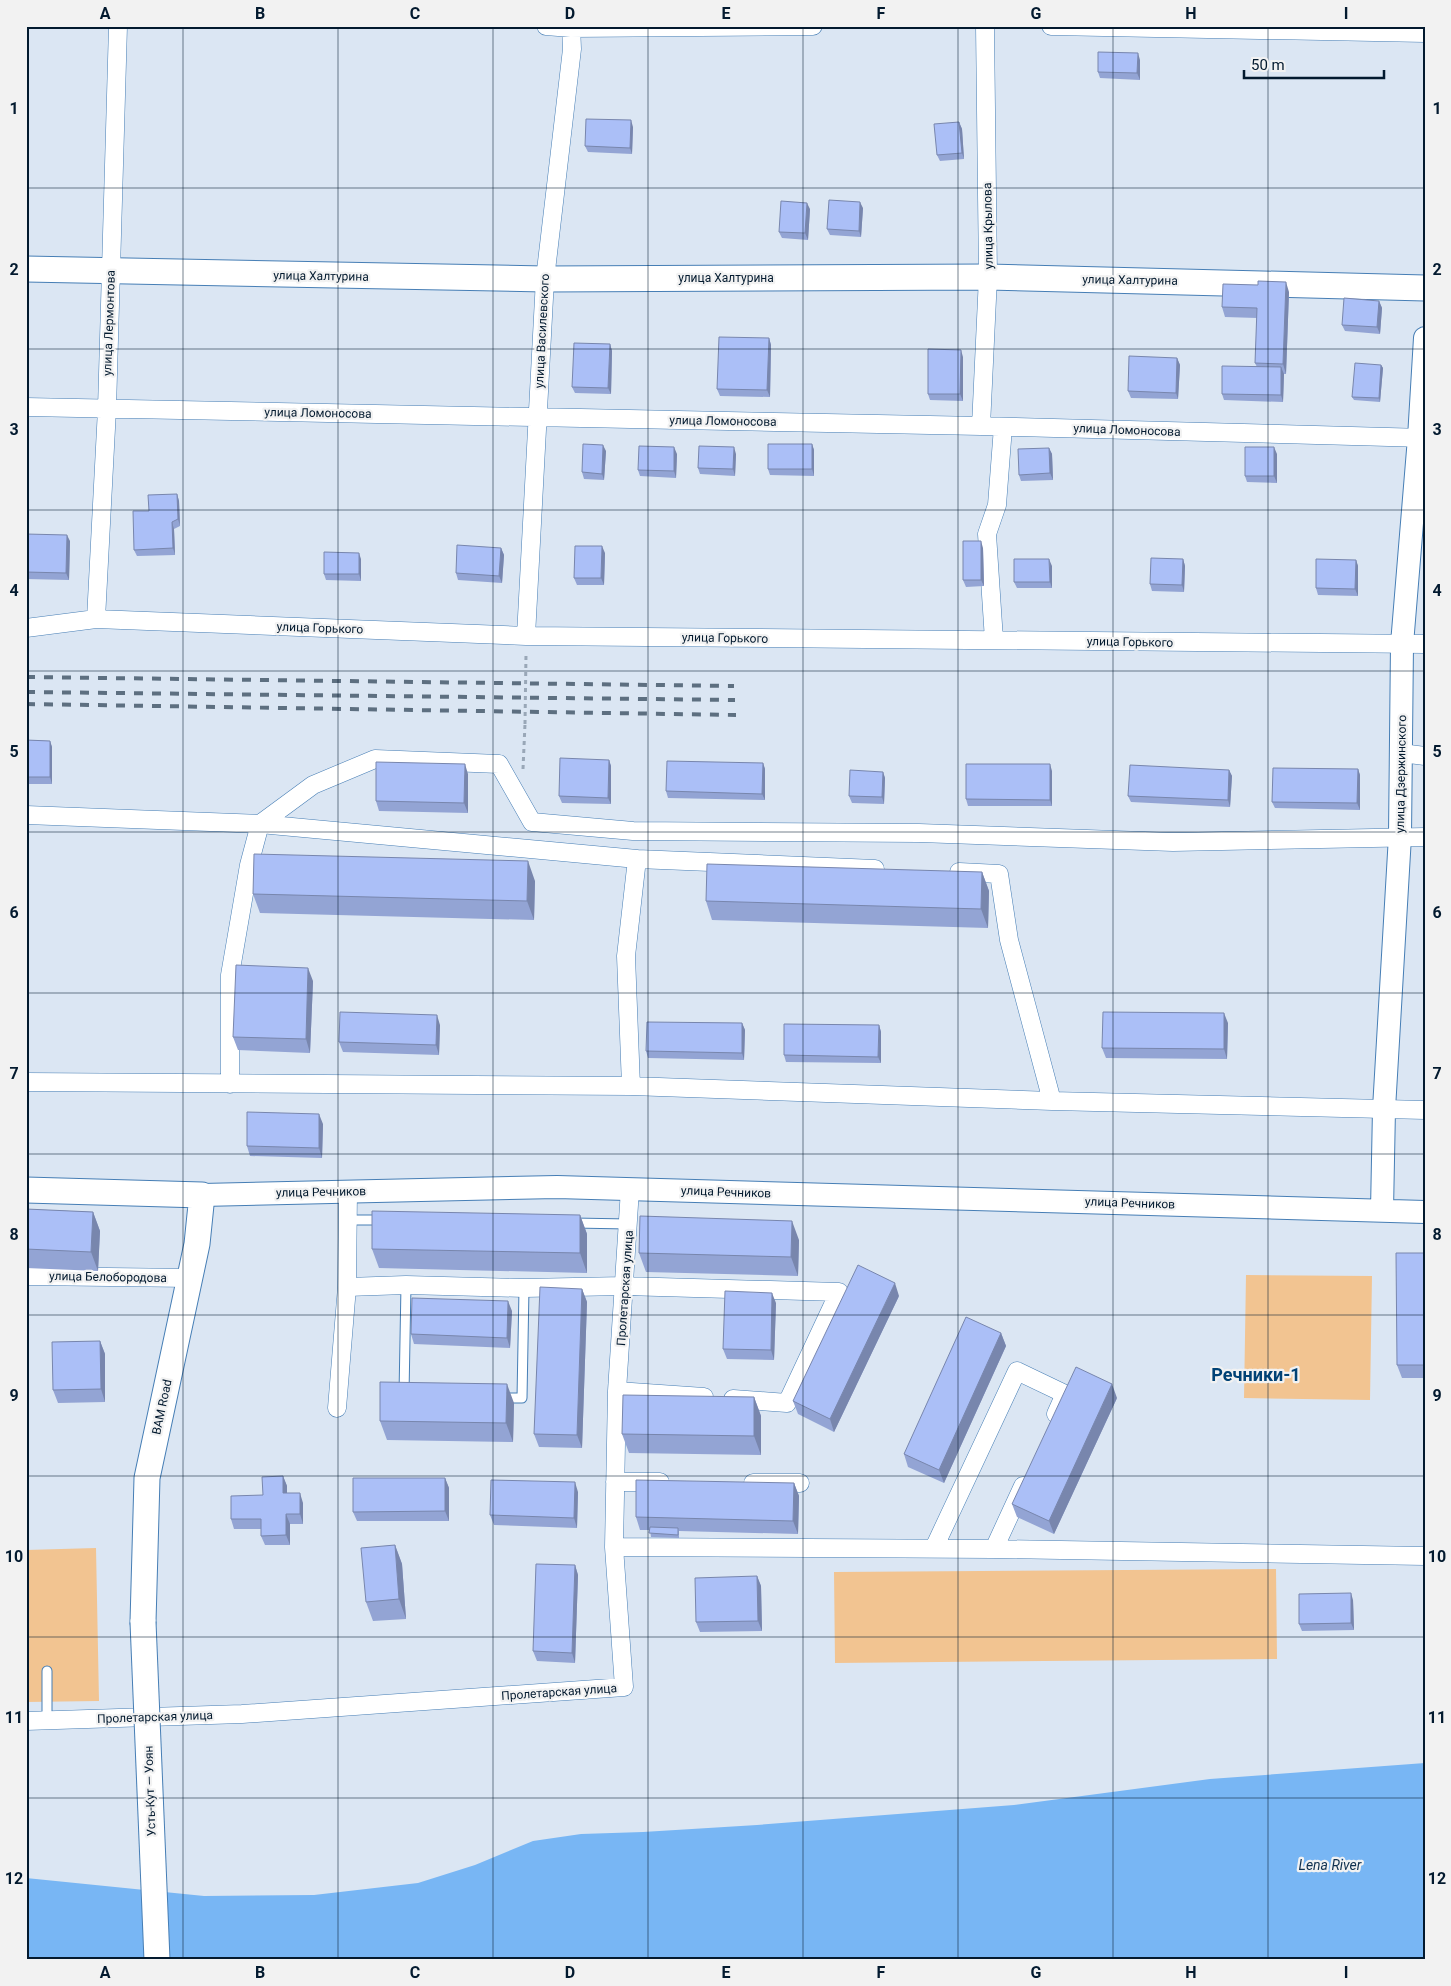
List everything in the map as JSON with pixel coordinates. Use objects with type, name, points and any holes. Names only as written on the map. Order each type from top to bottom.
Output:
[{"type":"main road","name":"улица Халтурина","points":[[26,269],[545,279],[988,277],[1425,288]]},
{"type":"main road","name":"улица Речников","points":[[26,1190],[202,1195]]},
{"type":"main road","name":"BAM Road","points":[[143,1622],[147,1478],[191,1278],[202,1195]]},
{"type":"main road","name":"Усть-Кут — Уоян","points":[[143,1622],[157,1960]]},
{"type":"street","name":"улица Лермонтова","points":[[96,619],[107,409],[118,26]]},
{"type":"street","points":[[546,26],[813,26]]},
{"type":"street","name":"улица Крылова","points":[[981,426],[988,277],[985,26]]},
{"type":"street","points":[[1051,26],[1425,33]]},
{"type":"street","name":"улица Василевского","points":[[526,636],[545,279],[572,50],[571,27]]},
{"type":"street","name":"улица Дзержинского","points":[[1382,1210],[1384,1109],[1400,836],[1402,644],[1422,438],[1425,338]]},
{"type":"street","name":"улица Ломоносова","points":[[26,407],[1003,426],[1422,438]]},
{"type":"street","points":[[994,640],[987,534],[997,505],[1003,426]]},
{"type":"street","name":"улица Горького","points":[[26,628],[96,619],[526,636],[1425,644]]},
{"type":"street","points":[[1401,752],[1425,756]]},
{"type":"street","points":[[230,1084],[230,975],[249,866],[260,824],[313,785],[375,758],[499,764],[532,822],[633,831],[919,833],[1173,842],[1425,837]]},
{"type":"street","points":[[26,815],[260,824],[637,859],[892,870]]},
{"type":"street","points":[[631,1086],[626,956],[637,859]]},
{"type":"street","points":[[941,872],[999,874],[1009,940],[1052,1101]]},
{"type":"street","points":[[26,1082],[631,1086],[1052,1101],[1425,1110]]},
{"type":"street","name":"улица Речников","points":[[202,1195],[557,1187],[1425,1212]]},
{"type":"street","name":"Пролетарская улица","points":[[26,1721],[242,1714],[624,1687],[614,1547],[617,1392],[630,1190]]},
{"type":"street","points":[[337,1408],[347,1287],[348,1191]]},
{"type":"street","name":"улица Белобородова","points":[[26,1276],[191,1278]]},
{"type":"street","points":[[347,1287],[406,1285],[524,1288],[624,1286],[839,1292],[787,1403],[617,1392]]},
{"type":"street","points":[[934,1548],[1017,1371],[1065,1394],[1050,1428]]},
{"type":"street","points":[[994,1548],[1030,1471]]},
{"type":"street","points":[[615,1482],[673,1482]]},
{"type":"street","points":[[732,1482],[800,1483]]},
{"type":"street","points":[[614,1547],[994,1548],[1425,1556]]},
{"type":"lane","points":[[348,1220],[396,1220]]},
{"type":"lane","points":[[561,1223],[629,1224]]},
{"type":"lane","points":[[406,1285],[404,1396],[414,1396]]},
{"type":"lane","points":[[492,1397],[522,1398],[524,1288]]},
{"type":"lane","points":[[47,1671],[47,1720]]},
{"type":"path","points":[[499,764],[524,770],[526,654]]},
{"type":"shaded area","points":[[1246,1275],[1372,1276],[1370,1400],[1244,1398]]},
{"type":"shaded area","points":[[96,1548],[99,1701],[26,1702],[26,1550]]},
{"type":"shaded area","points":[[1276,1569],[1277,1659],[835,1663],[834,1572]]},
{"type":"water","name":"Lena River","points":[[1425,1763],[1425,1960],[26,1960],[26,1878],[204,1896],[314,1895],[418,1883],[475,1865],[533,1841],[581,1834],[757,1825],[1014,1805],[1210,1779]]},
{"type":"building","points":[[1098,52],[1138,53],[1137,73],[1098,72]]},
{"type":"building","points":[[586,119],[631,120],[630,148],[585,146]]},
{"type":"building","points":[[959,122],[962,153],[937,155],[934,124]]},
{"type":"building","points":[[829,200],[860,202],[859,231],[827,229]]},
{"type":"building","points":[[781,201],[807,203],[805,233],[779,232]]},
{"type":"building","points":[[1258,281],[1286,282],[1283,364],[1255,363],[1257,308],[1222,307],[1223,284],[1258,285]]},
{"type":"building","points":[[1344,298],[1379,301],[1377,327],[1342,325]]},
{"type":"building","points":[[719,337],[769,338],[767,390],[717,389]]},
{"type":"building","points":[[574,343],[610,344],[608,388],[572,387]]},
{"type":"building","points":[[928,349],[961,350],[960,394],[928,394]]},
{"type":"building","points":[[1129,356],[1177,358],[1176,393],[1128,391]]},
{"type":"building","points":[[1355,363],[1381,365],[1379,398],[1352,397]]},
{"type":"building","points":[[1222,366],[1281,367],[1281,395],[1222,394]]},
{"type":"building","points":[[583,444],[603,445],[602,474],[582,472]]},
{"type":"building","points":[[768,444],[812,444],[812,469],[768,469]]},
{"type":"building","points":[[639,446],[674,447],[674,471],[638,470]]},
{"type":"building","points":[[699,446],[734,447],[733,469],[698,468]]},
{"type":"building","points":[[1245,447],[1274,447],[1274,476],[1245,476]]},
{"type":"building","points":[[1049,448],[1050,473],[1019,475],[1018,449]]},
{"type":"building","points":[[177,494],[178,519],[172,522],[173,548],[134,550],[133,511],[149,511],[148,495]]},
{"type":"building","points":[[26,534],[67,535],[66,573],[26,572]]},
{"type":"building","points":[[963,541],[981,541],[981,580],[963,580]]},
{"type":"building","points":[[457,545],[501,548],[499,576],[456,573]]},
{"type":"building","points":[[575,546],[602,546],[601,578],[574,578]]},
{"type":"building","points":[[324,552],[359,553],[359,574],[324,574]]},
{"type":"building","points":[[1151,558],[1183,559],[1182,585],[1150,584]]},
{"type":"building","points":[[1014,559],[1049,559],[1050,582],[1014,582]]},
{"type":"building","points":[[1316,559],[1356,560],[1355,589],[1316,588]]},
{"type":"building","points":[[26,740],[50,741],[50,777],[26,777]]},
{"type":"building","points":[[560,758],[609,760],[608,798],[559,796]]},
{"type":"building","points":[[667,761],[763,763],[762,794],[666,791]]},
{"type":"building","points":[[376,762],[465,764],[464,803],[376,801]]},
{"type":"building","points":[[966,764],[1050,764],[1050,800],[966,799]]},
{"type":"building","points":[[1130,765],[1229,770],[1228,800],[1128,796]]},
{"type":"building","points":[[1273,768],[1358,769],[1357,803],[1272,802]]},
{"type":"building","points":[[850,770],[883,772],[882,797],[849,796]]},
{"type":"building","points":[[254,854],[528,861],[527,901],[253,894]]},
{"type":"building","points":[[707,864],[982,872],[981,909],[706,901]]},
{"type":"building","points":[[236,965],[308,968],[306,1039],[233,1037]]},
{"type":"building","points":[[340,1012],[437,1015],[436,1045],[339,1042]]},
{"type":"building","points":[[1103,1012],[1224,1013],[1224,1049],[1102,1048]]},
{"type":"building","points":[[647,1022],[742,1023],[742,1053],[646,1051]]},
{"type":"building","points":[[784,1024],[879,1025],[878,1057],[784,1055]]},
{"type":"building","points":[[247,1112],[319,1114],[319,1148],[247,1146]]},
{"type":"building","points":[[26,1209],[93,1212],[91,1252],[26,1249]]},
{"type":"building","points":[[372,1211],[580,1215],[580,1253],[372,1249]]},
{"type":"building","points":[[640,1216],[792,1221],[791,1257],[639,1253]]},
{"type":"building","points":[[1396,1253],[1425,1253],[1425,1365],[1397,1365]]},
{"type":"building","points":[[858,1265],[895,1283],[830,1419],[793,1401]]},
{"type":"building","points":[[540,1287],[582,1289],[577,1435],[534,1434]]},
{"type":"building","points":[[725,1291],[772,1293],[771,1350],[723,1349]]},
{"type":"building","points":[[412,1298],[508,1301],[507,1338],[411,1334]]},
{"type":"building","points":[[966,1317],[1001,1333],[939,1470],[904,1454]]},
{"type":"building","points":[[100,1341],[101,1389],[53,1390],[52,1342]]},
{"type":"building","points":[[1076,1367],[1112,1384],[1049,1521],[1012,1504]]},
{"type":"building","points":[[380,1382],[507,1384],[506,1423],[380,1421]]},
{"type":"building","points":[[623,1395],[754,1397],[754,1436],[622,1434]]},
{"type":"building","points":[[283,1476],[283,1493],[300,1493],[300,1514],[286,1514],[286,1535],[261,1536],[261,1519],[231,1519],[231,1496],[263,1495],[262,1477]]},
{"type":"building","points":[[353,1478],[445,1478],[445,1511],[353,1512]]},
{"type":"building","points":[[491,1480],[575,1482],[574,1518],[490,1515]]},
{"type":"building","points":[[636,1480],[794,1483],[793,1521],[636,1517]]},
{"type":"building","points":[[650,1527],[678,1528],[678,1535],[649,1533]]},
{"type":"building","points":[[395,1545],[399,1599],[366,1602],[361,1548]]},
{"type":"building","points":[[536,1564],[575,1565],[572,1653],[533,1651]]},
{"type":"building","points":[[757,1576],[758,1621],[696,1622],[695,1578]]},
{"type":"building","points":[[1351,1593],[1351,1623],[1299,1624],[1299,1594]]},
{"type":"railway","points":[[26,677],[734,686]]},
{"type":"railway","points":[[26,692],[735,700]]},
{"type":"railway","points":[[26,704],[736,715]]},
{"type":"district","name":"Речники-1","points":[[1256,1375]]}]
